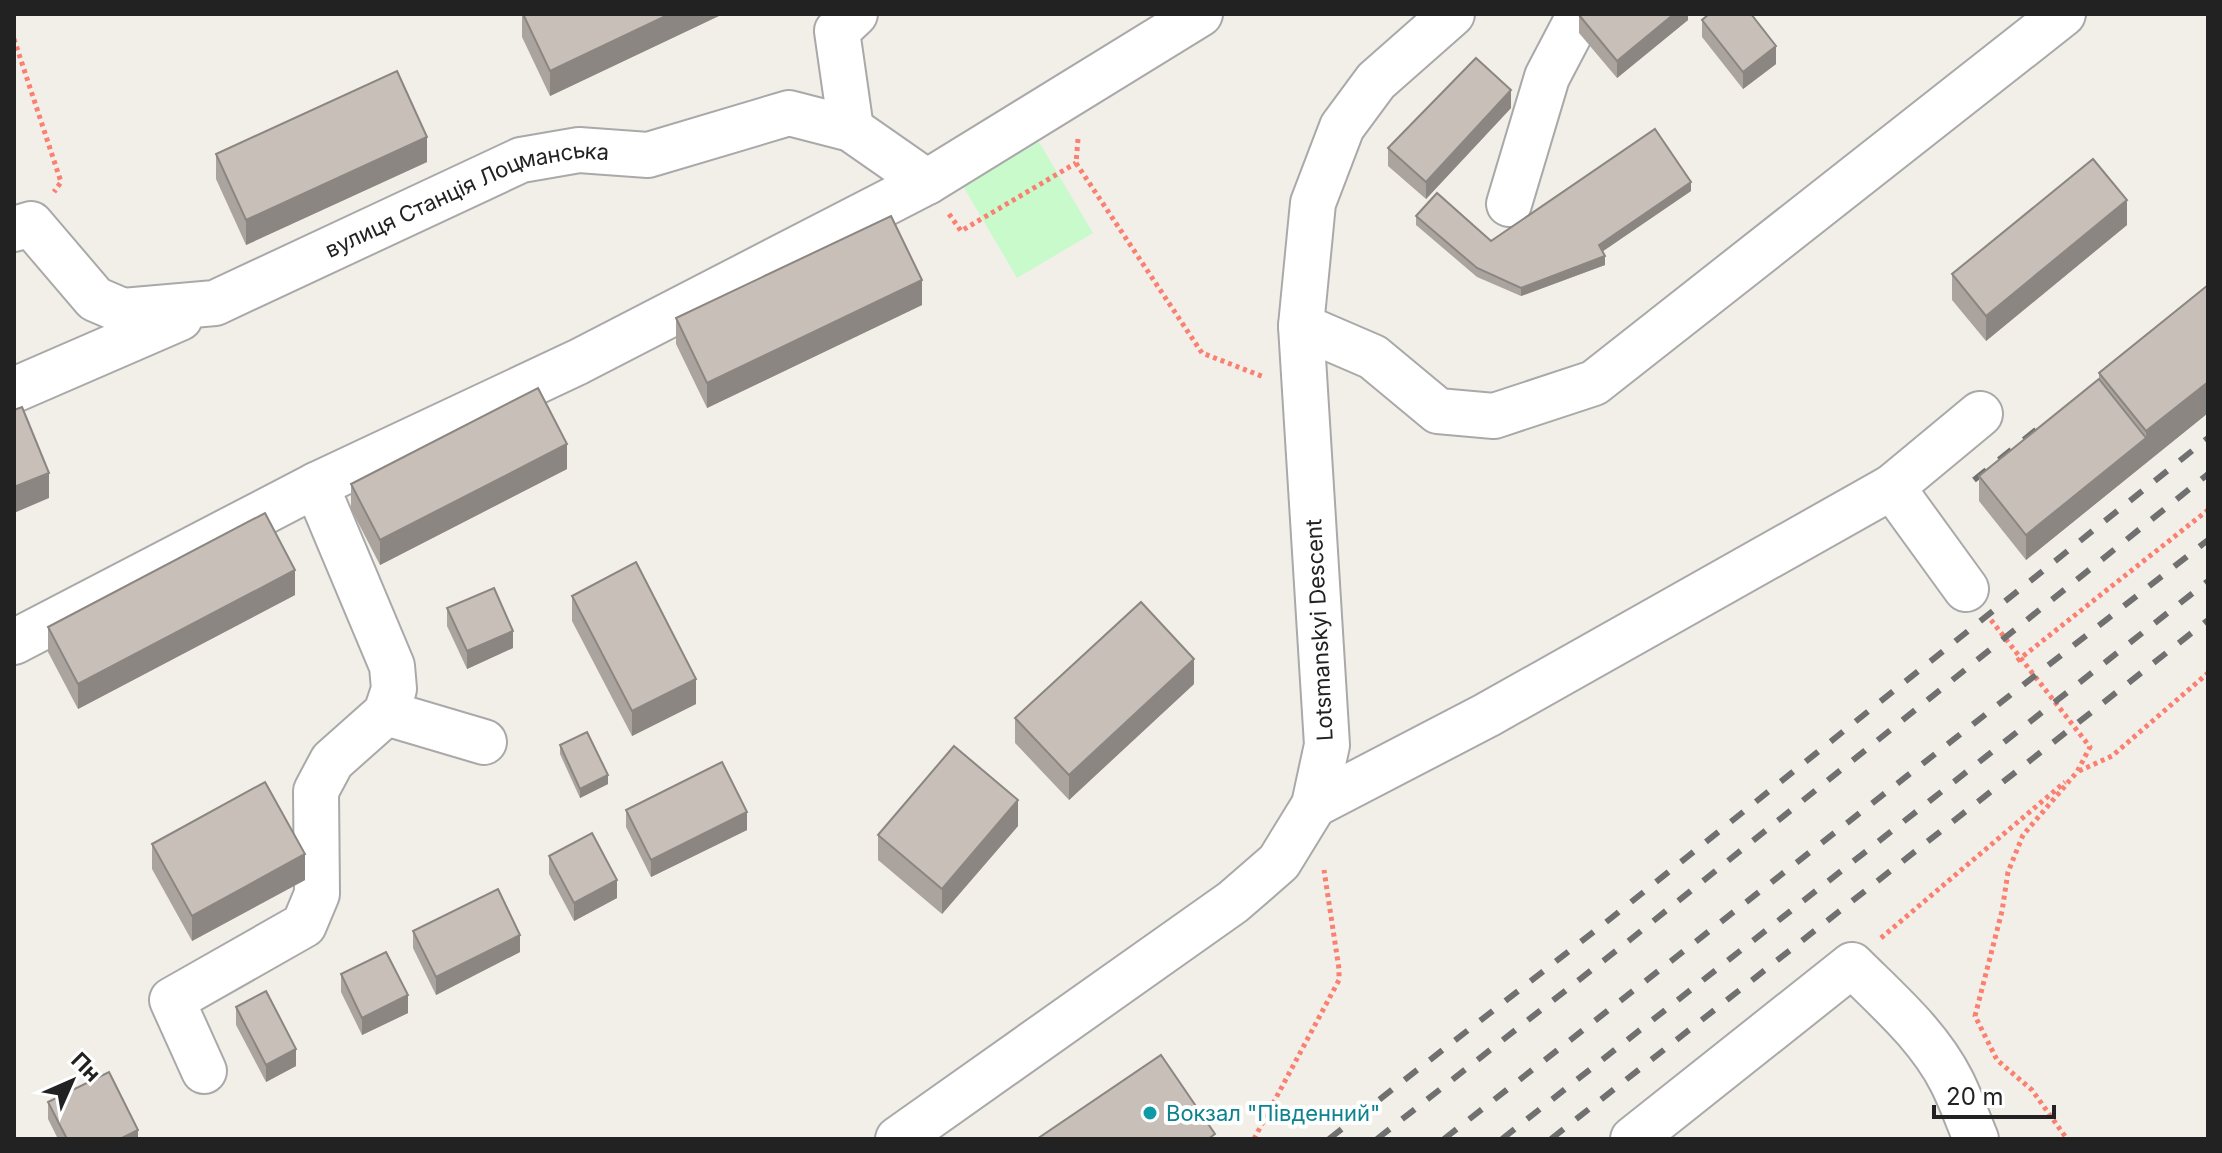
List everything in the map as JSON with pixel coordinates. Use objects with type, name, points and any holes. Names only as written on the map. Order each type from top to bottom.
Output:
[{"type":"street","points":[[14,642],[316,485],[578,362],[927,182],[1200,14]]},
{"type":"street","name":"Lotsmanskyi Descent","points":[[898,1139],[1233,902],[1279,862],[1314,805],[1327,745],[1301,326],[1313,203],[1342,127],[1376,81],[1452,14]]},
{"type":"street","points":[[1509,204],[1547,77],[1580,14]]},
{"type":"street","points":[[1301,326],[1373,357],[1438,411],[1494,416],[1594,383],[2063,14]]},
{"type":"street","points":[[841,20],[851,129]]},
{"type":"street","name":"вулиця Станція Лоцманська","points":[[23,226],[95,299],[123,311],[215,303],[521,160],[579,150],[648,155],[789,113],[851,129],[927,182]]},
{"type":"street","points":[[14,390],[215,303]]},
{"type":"street","points":[[1314,805],[1487,715],[1892,487],[1980,414]]},
{"type":"street","points":[[204,1071],[172,1000],[304,925],[317,894],[316,791],[332,761],[386,713],[394,689],[392,666],[316,485]]},
{"type":"street","points":[[1892,487],[1966,589]]},
{"type":"street","points":[[386,713],[484,742]]},
{"type":"street","points":[[1633,1139],[1852,965],[1907,1020],[1933,1052],[1951,1080],[1976,1139]]},
{"type":"path","points":[[14,39],[61,182],[23,226]]},
{"type":"path","points":[[927,182],[961,231],[1076,163],[1202,353],[1306,393]]},
{"type":"path","points":[[2019,660],[2208,510]]},
{"type":"path","points":[[1966,589],[2090,747],[2077,772],[2023,835],[2008,872],[2002,911],[1975,1016],[1997,1060],[2032,1090],[2067,1139]]},
{"type":"path","points":[[1852,965],[1906,914],[2077,772],[2112,756],[2208,673]]},
{"type":"path","points":[[1254,1139],[1339,980],[1314,805]]},
{"type":"green space","points":[[1039,142],[1093,233],[1017,278],[963,186]]},
{"type":"building","points":[[523,14],[670,14],[550,71]]},
{"type":"building","points":[[1581,14],[1674,14],[1617,61]]},
{"type":"building","points":[[1709,14],[1751,14],[1776,46],[1743,72],[1702,20]]},
{"type":"building","points":[[1476,58],[1511,90],[1426,182],[1388,148]]},
{"type":"building","points":[[397,71],[427,137],[246,220],[216,154]]},
{"type":"building","points":[[1655,129],[1691,182],[1599,245],[1605,256],[1521,288],[1477,268],[1416,216],[1437,193],[1491,241]]},
{"type":"building","points":[[2093,159],[2127,200],[1986,316],[1952,274]]},
{"type":"building","points":[[891,216],[922,280],[707,383],[676,318]]},
{"type":"building","points":[[2208,285],[2208,382],[2146,431],[2099,373]]},
{"type":"building","points":[[2099,379],[2146,438],[2026,535],[1979,476]]},
{"type":"building","points":[[538,388],[567,444],[380,540],[351,484]]},
{"type":"building","points":[[22,407],[49,473],[14,487],[14,410]]},
{"type":"building","points":[[265,513],[295,570],[78,684],[48,627]]},
{"type":"building","points":[[636,562],[696,679],[632,711],[572,596]]},
{"type":"building","points":[[494,588],[513,631],[467,651],[447,608]]},
{"type":"building","points":[[1141,602],[1194,659],[1069,775],[1015,718]]},
{"type":"building","points":[[587,732],[608,775],[580,789],[560,745]]},
{"type":"building","points":[[954,746],[1018,800],[942,889],[878,835]]},
{"type":"building","points":[[722,762],[747,812],[651,860],[626,810]]},
{"type":"building","points":[[265,782],[305,854],[192,916],[152,844]]},
{"type":"building","points":[[592,833],[617,880],[574,903],[549,856]]},
{"type":"building","points":[[498,889],[520,935],[436,977],[413,931]]},
{"type":"building","points":[[386,952],[408,995],[362,1018],[341,974]]},
{"type":"building","points":[[266,991],[296,1049],[266,1065],[236,1007]]},
{"type":"building","points":[[1161,1055],[1215,1134],[1208,1139],[1037,1139]]},
{"type":"building","points":[[109,1072],[138,1130],[120,1139],[67,1139],[48,1102]]},
{"type":"railway","points":[[1974,480],[2046,422]]},
{"type":"railway","points":[[1329,1139],[1610,919],[2208,438]]},
{"type":"railway","points":[[1377,1139],[1631,939],[2208,474]]},
{"type":"railway","points":[[1444,1139],[2208,540]]},
{"type":"railway","points":[[1502,1139],[2208,581]]},
{"type":"railway","points":[[1551,1139],[2208,620]]},
{"type":"place","name":"Вокзал \"Південний\"","points":[[1150,1113]]}]
